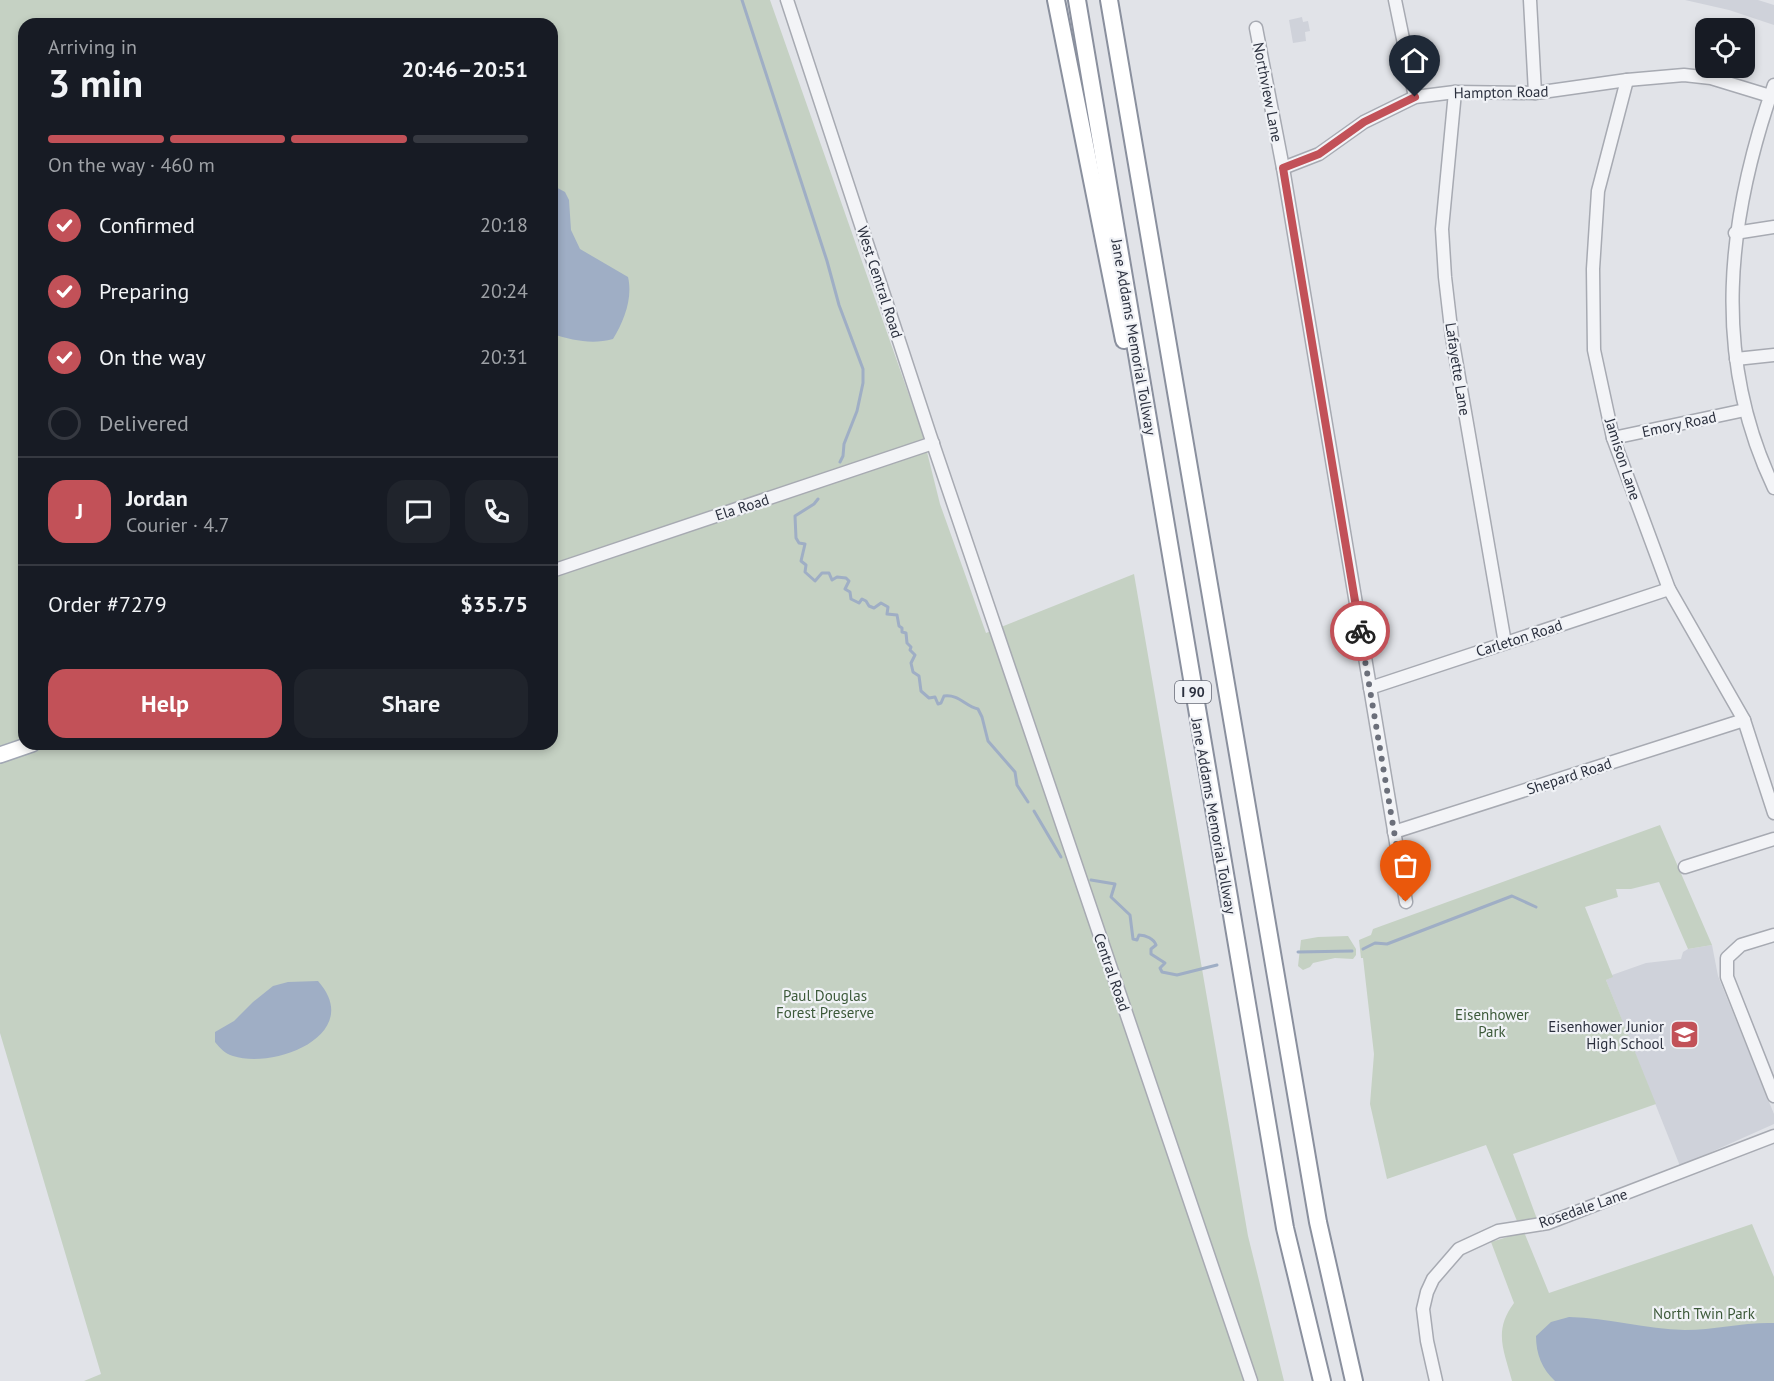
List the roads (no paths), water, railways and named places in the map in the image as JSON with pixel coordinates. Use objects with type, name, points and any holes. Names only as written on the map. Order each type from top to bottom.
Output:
[{"type":"highway","points":[[1056,0],[1106,258],[1163,511]]},
{"type":"highway","name":"Jane Addams Memorial Tollway","points":[[1077,0],[1284,1228],[1322,1381]]},
{"type":"highway","name":"I 90","points":[[1109,0],[1318,1222],[1354,1381]]},
{"type":"main road","points":[[0,755],[18,749]]},
{"type":"street","name":"West Central Road","points":[[787,0],[973,564]]},
{"type":"street","points":[[1395,0],[1415,97]]},
{"type":"street","points":[[1530,0],[1535,93]]},
{"type":"street","name":"Northview Lane","points":[[1256,28],[1283,168],[1406,902]]},
{"type":"street","name":"Hampton Road","points":[[1283,168],[1319,154],[1364,122],[1415,97],[1455,92],[1535,93],[1627,80],[1684,75],[1772,90]]},
{"type":"street","name":"Jamison Lane","points":[[1627,80],[1598,191],[1593,269],[1594,350],[1613,438],[1669,589],[1744,720],[1774,813]]},
{"type":"street","points":[[1772,90],[1740,203],[1735,233],[1732,315],[1736,359],[1745,410],[1774,488]]},
{"type":"street","name":"Lafayette Lane","points":[[1455,92],[1442,229],[1444,278],[1452,337],[1505,642]]},
{"type":"street","points":[[1735,233],[1774,227]]},
{"type":"street","points":[[1736,359],[1774,355]]},
{"type":"street","name":"Emory Road","points":[[1613,438],[1745,410]]},
{"type":"street","name":"Ela Road","points":[[558,568],[933,443]]},
{"type":"street","name":"Central Road","points":[[973,564],[1251,1381]]},
{"type":"street","name":"Carleton Road","points":[[1370,688],[1669,589]]},
{"type":"street","name":"Shepard Road","points":[[1394,832],[1744,720]]},
{"type":"street","points":[[1685,867],[1774,839]]},
{"type":"street","points":[[1774,935],[1741,945],[1727,958],[1727,977],[1774,1096]]},
{"type":"street","name":"Rosedale Lane","points":[[1436,1381],[1427,1341],[1424,1309],[1427,1292],[1433,1279],[1459,1249],[1498,1231],[1548,1223],[1774,1136]]},
{"type":"water","points":[[558,188],[565,192],[569,200],[571,230],[580,249],[628,277],[629,285],[626,309],[613,339],[590,342],[558,336]]},
{"type":"water","points":[[318,981],[330,1000],[330,1017],[323,1032],[309,1044],[271,1058],[251,1059],[230,1055],[215,1042],[215,1032],[234,1021],[273,986],[288,982]]},
{"type":"water","points":[[1569,1317],[1685,1330],[1774,1323],[1774,1381],[1555,1381],[1541,1361],[1536,1336],[1551,1322]]},
{"type":"waterway","points":[[742,0],[827,261],[839,305],[863,369],[863,383],[857,411],[844,444],[840,462]]},
{"type":"waterway","points":[[818,499],[795,516],[796,538],[799,543],[805,544],[801,561],[806,565],[805,572],[815,581],[822,573],[829,573],[832,580],[837,577],[846,578],[849,581],[845,589],[850,592],[851,599],[859,603],[862,599],[874,608],[881,603],[888,607],[887,614],[897,615],[899,626],[902,632],[906,633],[907,643],[915,655],[911,663],[913,672],[919,676],[921,691],[929,698],[935,697],[938,704],[944,696],[949,696],[958,698],[978,709],[988,741],[1015,772],[1017,785],[1028,802]]},
{"type":"waterway","points":[[1034,811],[1061,857]]},
{"type":"waterway","points":[[1091,880],[1115,884],[1111,897],[1130,915],[1133,939],[1137,940],[1139,935],[1142,935],[1153,941],[1156,945],[1151,949],[1151,954],[1165,963],[1160,968],[1162,972],[1177,975],[1217,965]]},
{"type":"waterway","points":[[1363,949],[1375,943],[1387,944],[1512,896],[1536,907]]},
{"type":"waterway","points":[[1298,952],[1352,951]]},
{"type":"place","name":"Eisenhower Junior High School","points":[[1685,1035]]},
{"type":"park label","name":"Paul Douglas Forest Preserve","points":[[825,1004]]},
{"type":"park label","name":"Eisenhower Park","points":[[1492,1022]]},
{"type":"park label","name":"North Twin Park","points":[[1704,1313]]}]
